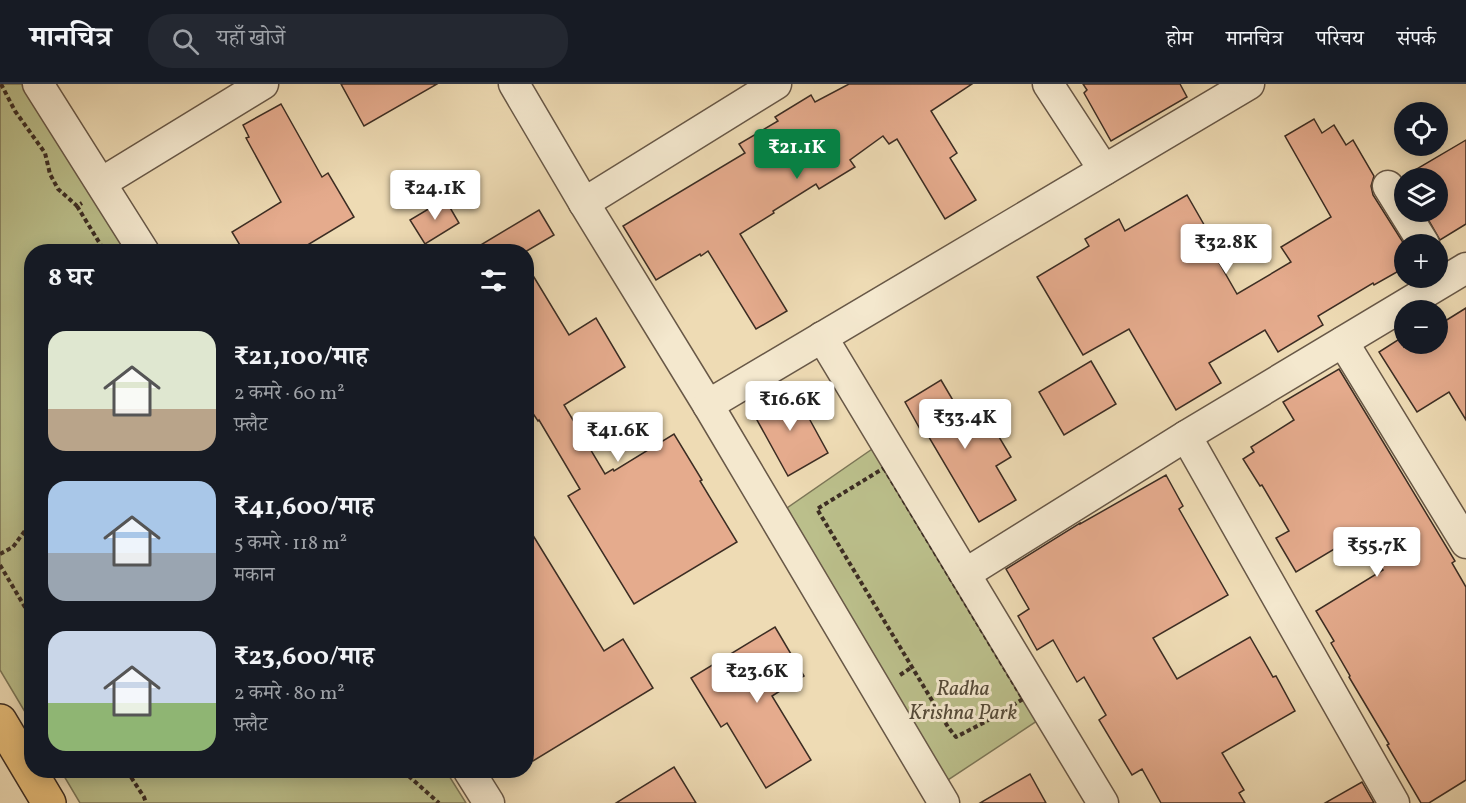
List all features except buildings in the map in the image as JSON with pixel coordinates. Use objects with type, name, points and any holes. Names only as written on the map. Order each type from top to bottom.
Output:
[{"type":"main road","points":[[0,721],[24,761]]},
{"type":"main road","points":[[34,778],[49,803]]},
{"type":"street","points":[[38,84],[93,192],[137,244]]},
{"type":"street","points":[[93,192],[263,84]]},
{"type":"street","points":[[514,84],[944,803]]},
{"type":"street","points":[[584,203],[776,84]]},
{"type":"street","points":[[1048,84],[1104,170]]},
{"type":"street","points":[[708,405],[1249,84]]},
{"type":"street","points":[[1388,186],[1418,234]]},
{"type":"street","points":[[965,574],[1186,436],[1343,342],[1450,271]]},
{"type":"street","points":[[822,338],[1103,803]]},
{"type":"street","points":[[1343,342],[1461,525]]},
{"type":"street","points":[[1186,436],[1394,803]]},
{"type":"street","points":[[473,778],[489,803]]},
{"type":"path","points":[[1,84],[15,111],[45,153],[50,174],[58,189],[77,206],[100,244]]},
{"type":"path","points":[[77,206],[93,192]]},
{"type":"path","points":[[884,468],[1023,699],[956,737],[817,509],[884,468]]},
{"type":"path","points":[[0,554],[13,547],[24,531]]},
{"type":"path","points":[[0,565],[24,606]]},
{"type":"path","points":[[132,778],[146,803]]},
{"type":"path","points":[[411,778],[439,803]]},
{"type":"green space","points":[[0,84],[22,84],[121,244],[24,244],[24,710],[0,670]]},
{"type":"green space","name":"Radha Krishna Park","points":[[878,445],[1040,719],[945,782],[787,508]]},
{"type":"green space","points":[[65,778],[450,778],[466,803],[80,803]]}]
